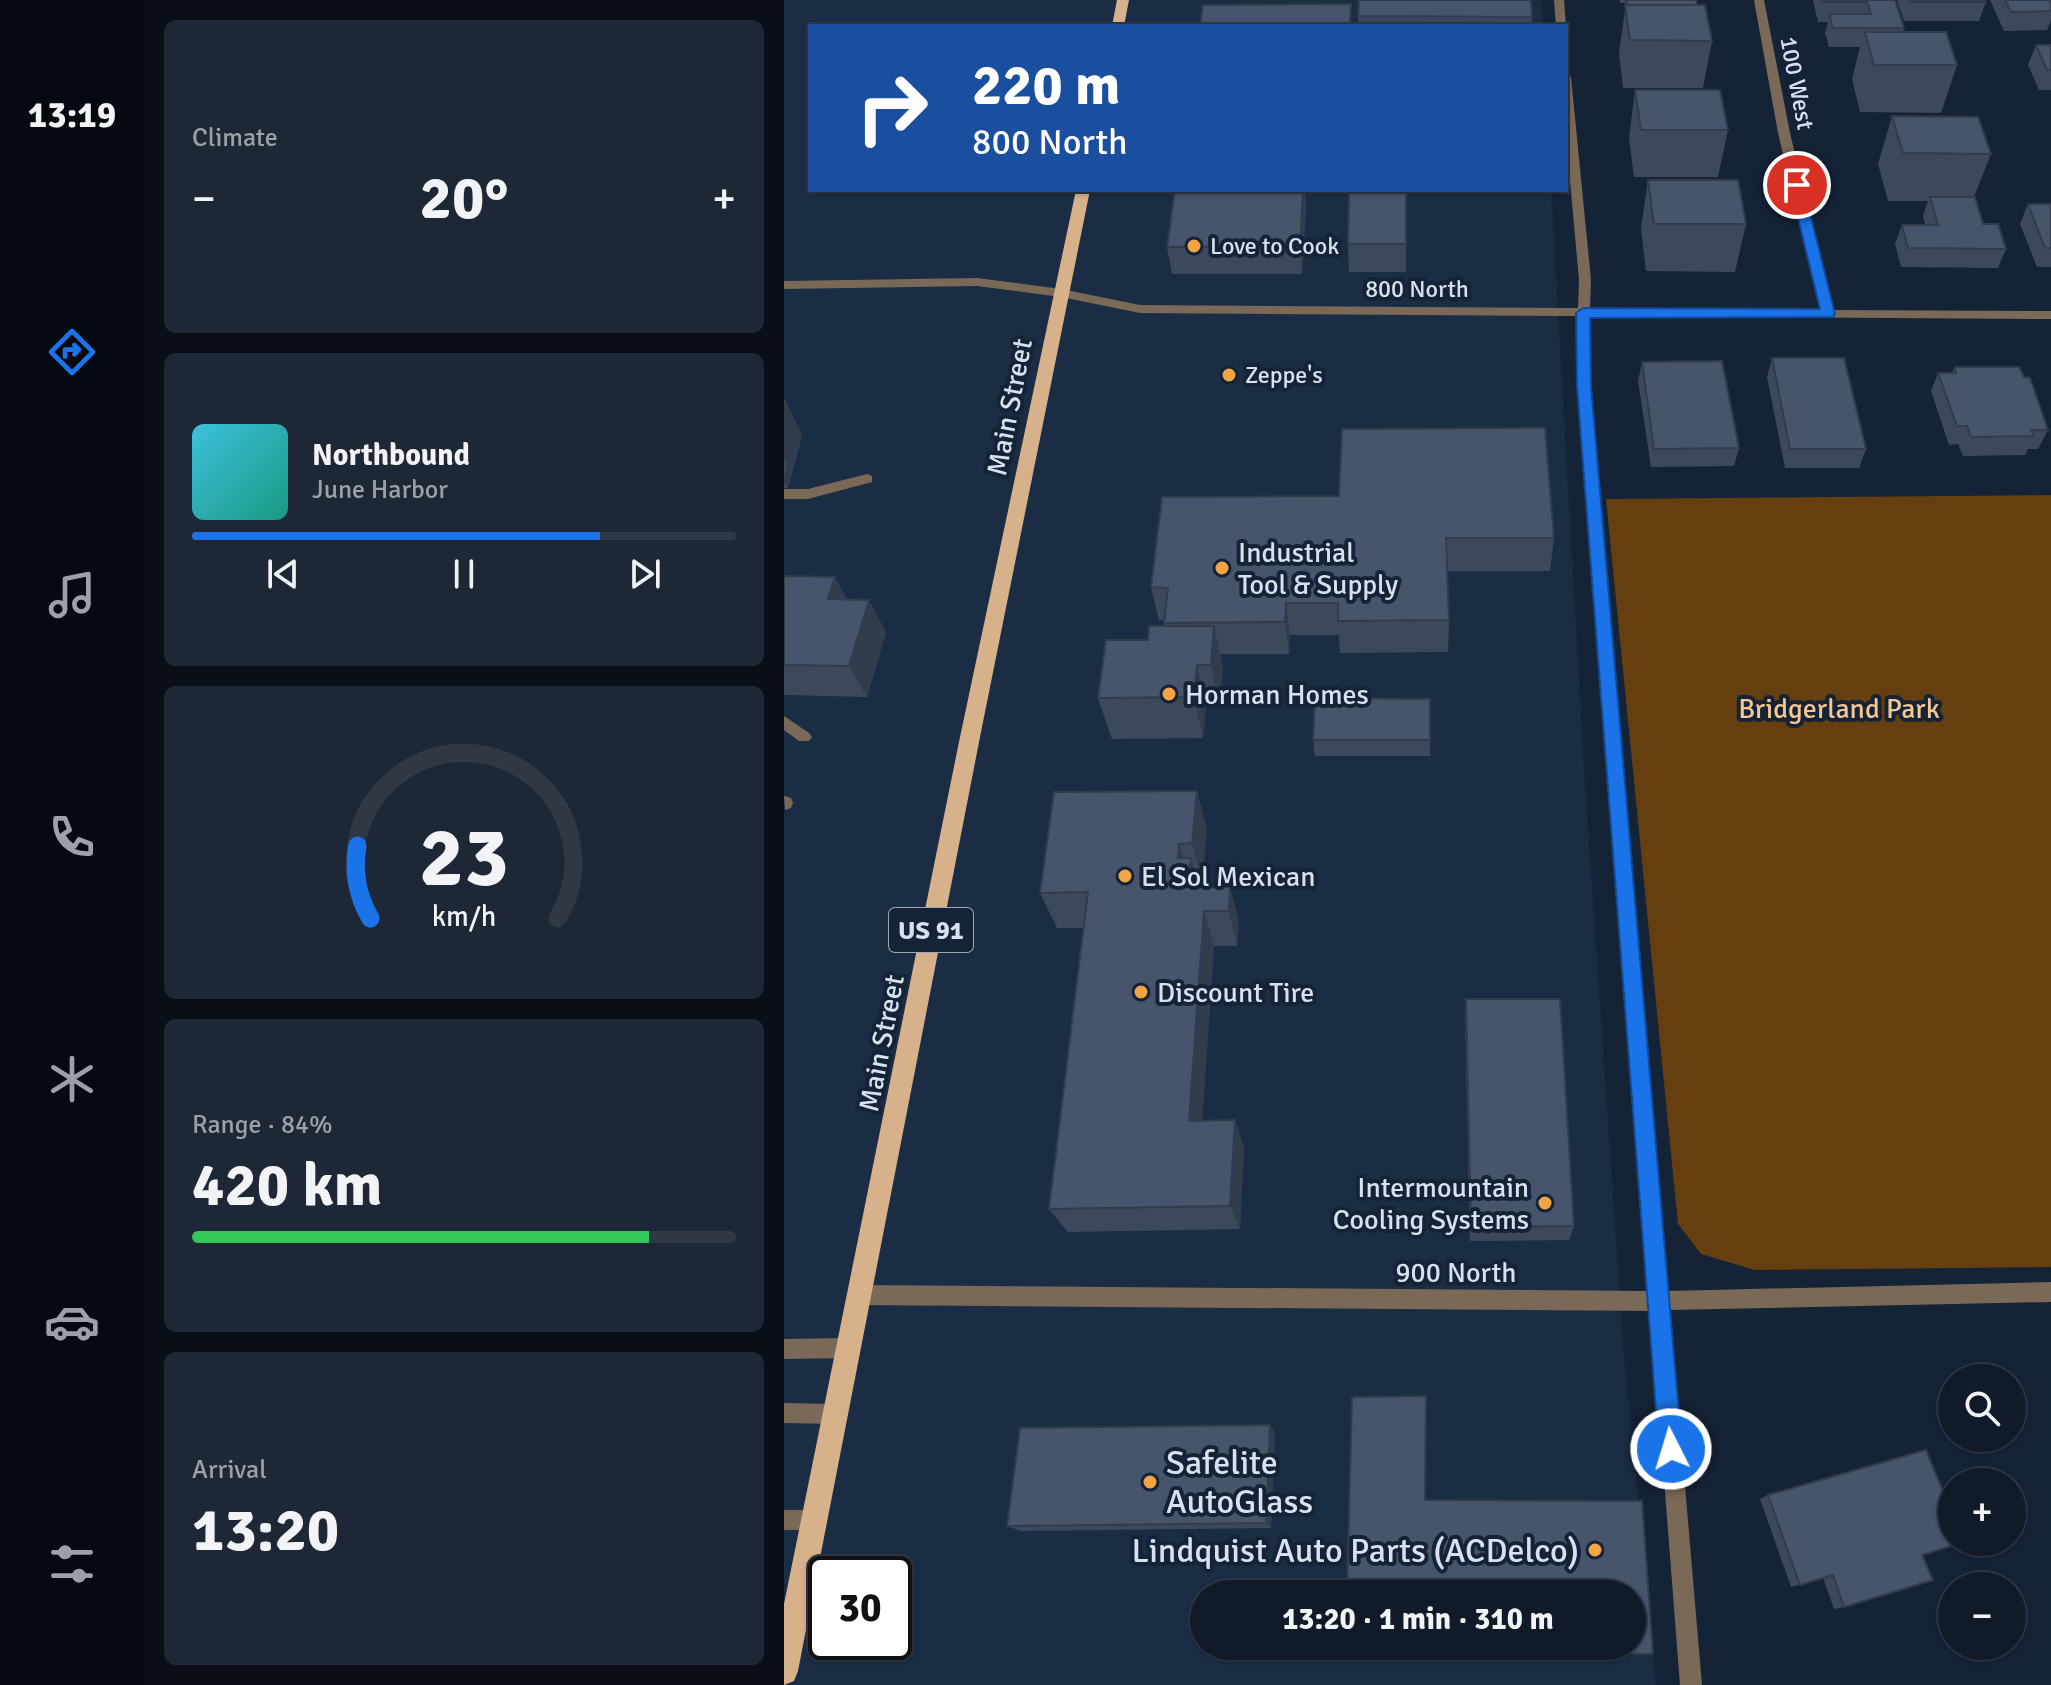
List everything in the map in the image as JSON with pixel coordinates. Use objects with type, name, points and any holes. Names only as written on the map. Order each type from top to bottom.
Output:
[{"type":"main road","points":[[1118,24],[1123,0]]},
{"type":"main road","name":"Main Street","points":[[784,1671],[966,752],[1083,192]]},
{"type":"street","points":[[1559,0],[1561,24]]},
{"type":"street","name":"100 West","points":[[1759,0],[1784,133],[1828,314]]},
{"type":"street","points":[[1568,98],[1585,280],[1584,386],[1691,1685]]},
{"type":"street","name":"800 North","points":[[784,285],[964,281],[1061,293],[1140,309],[2051,315]]},
{"type":"street","points":[[784,494],[808,494],[867,479]]},
{"type":"street","points":[[784,722],[804,737]]},
{"type":"street","name":"900 North","points":[[860,1295],[1658,1301],[2051,1292]]},
{"type":"street","points":[[784,1349],[849,1348]]},
{"type":"street","points":[[784,1413],[835,1414]]},
{"type":"street","points":[[784,1520],[814,1520]]},
{"type":"shaded area","points":[[784,0],[1541,0],[1543,24],[808,24],[808,192],[1551,192],[1585,786],[1624,1357],[1646,1580],[1190,1580],[1190,1660],[1646,1660],[1646,1582],[1656,1685],[784,1685]]},
{"type":"green space","name":"Bridgerland Park","points":[[2051,495],[2051,1267],[1755,1270],[1701,1254],[1678,1224],[1606,499]]},
{"type":"building","points":[[1359,0],[1531,0],[1532,17],[1358,16]]},
{"type":"building","points":[[1626,0],[1696,0],[1697,5],[1627,5]]},
{"type":"building","points":[[1822,0],[1895,0],[1904,28],[1833,28],[1829,14],[1871,14],[1867,2]]},
{"type":"building","points":[[1985,0],[1986,2],[1910,2]]},
{"type":"building","points":[[2005,0],[2049,0],[2051,11],[2011,12]]},
{"type":"building","points":[[1351,4],[1350,24],[1200,24],[1203,5]]},
{"type":"building","points":[[1625,5],[1705,5],[1712,41],[1630,40]]},
{"type":"building","points":[[1865,32],[1946,32],[1957,65],[1874,65]]},
{"type":"building","points":[[2036,45],[2051,45],[2051,70],[2047,70]]},
{"type":"building","points":[[1635,90],[1720,90],[1728,130],[1641,130]]},
{"type":"building","points":[[1892,116],[1978,117],[1991,154],[1903,153]]},
{"type":"building","points":[[1648,180],[1738,180],[1746,224],[1654,224]]},
{"type":"building","points":[[1175,192],[1303,192],[1300,246],[1167,247]]},
{"type":"building","points":[[1349,192],[1406,192],[1406,244],[1348,244]]},
{"type":"building","points":[[1930,197],[1975,197],[1983,224],[1998,224],[2006,249],[1908,248],[1902,225],[1938,225]]},
{"type":"building","points":[[2028,204],[2051,204],[2051,248],[2045,248]]},
{"type":"building","points":[[1772,358],[1844,358],[1866,449],[1790,449]]},
{"type":"building","points":[[1722,361],[1739,448],[1654,449],[1642,362]]},
{"type":"building","points":[[1955,367],[2019,367],[2024,377],[2030,378],[2048,430],[2031,430],[2034,436],[1971,437],[1967,426],[1957,426],[1938,373],[1956,373]]},
{"type":"building","points":[[1545,428],[1554,538],[1446,538],[1449,620],[1338,621],[1338,603],[1286,603],[1285,622],[1164,623],[1168,588],[1151,587],[1162,497],[1339,496],[1342,429]]},
{"type":"building","points":[[784,576],[835,577],[828,599],[869,600],[849,666],[784,665]]},
{"type":"building","points":[[1149,626],[1214,626],[1211,665],[1197,665],[1194,697],[1098,698],[1106,640],[1148,640]]},
{"type":"building","points":[[1315,698],[1430,699],[1430,740],[1313,740]]},
{"type":"building","points":[[1197,791],[1192,843],[1179,844],[1178,858],[1191,858],[1188,887],[1230,887],[1229,911],[1204,911],[1189,1121],[1235,1120],[1230,1206],[1049,1209],[1088,892],[1040,893],[1054,792]]},
{"type":"building","points":[[1466,999],[1560,999],[1574,1226],[1471,1227]]},
{"type":"building","points":[[1426,1396],[1425,1500],[1642,1501],[1653,1654],[1646,1654],[1646,1580],[1347,1580],[1352,1397]]},
{"type":"building","name":"Safelite AutoGlass","points":[[1270,1425],[1266,1523],[1007,1526],[1020,1428]]},
{"type":"building","points":[[1926,1450],[1938,1479],[1938,1550],[1922,1555],[1933,1580],[1844,1607],[1833,1575],[1800,1585],[1768,1495]]},
{"type":"place","name":"Love to Cook","points":[[1194,246]]},
{"type":"place","name":"Zeppe's","points":[[1229,375]]},
{"type":"place","name":"Industrial Tool & Supply","points":[[1222,568]]},
{"type":"place","name":"Horman Homes","points":[[1169,694]]},
{"type":"place","name":"El Sol Mexican","points":[[1125,876]]},
{"type":"place","name":"Discount Tire","points":[[1141,992]]},
{"type":"place","name":"Intermountain Cooling Systems","points":[[1545,1203]]},
{"type":"place","name":"Safelite AutoGlass","points":[[1150,1482]]},
{"type":"place","name":"Lindquist Auto Parts (ACDelco)","points":[[1595,1550]]},
{"type":"route","points":[[1671,1449],[1584,386],[1583,313],[1828,314],[1797,185]]}]
